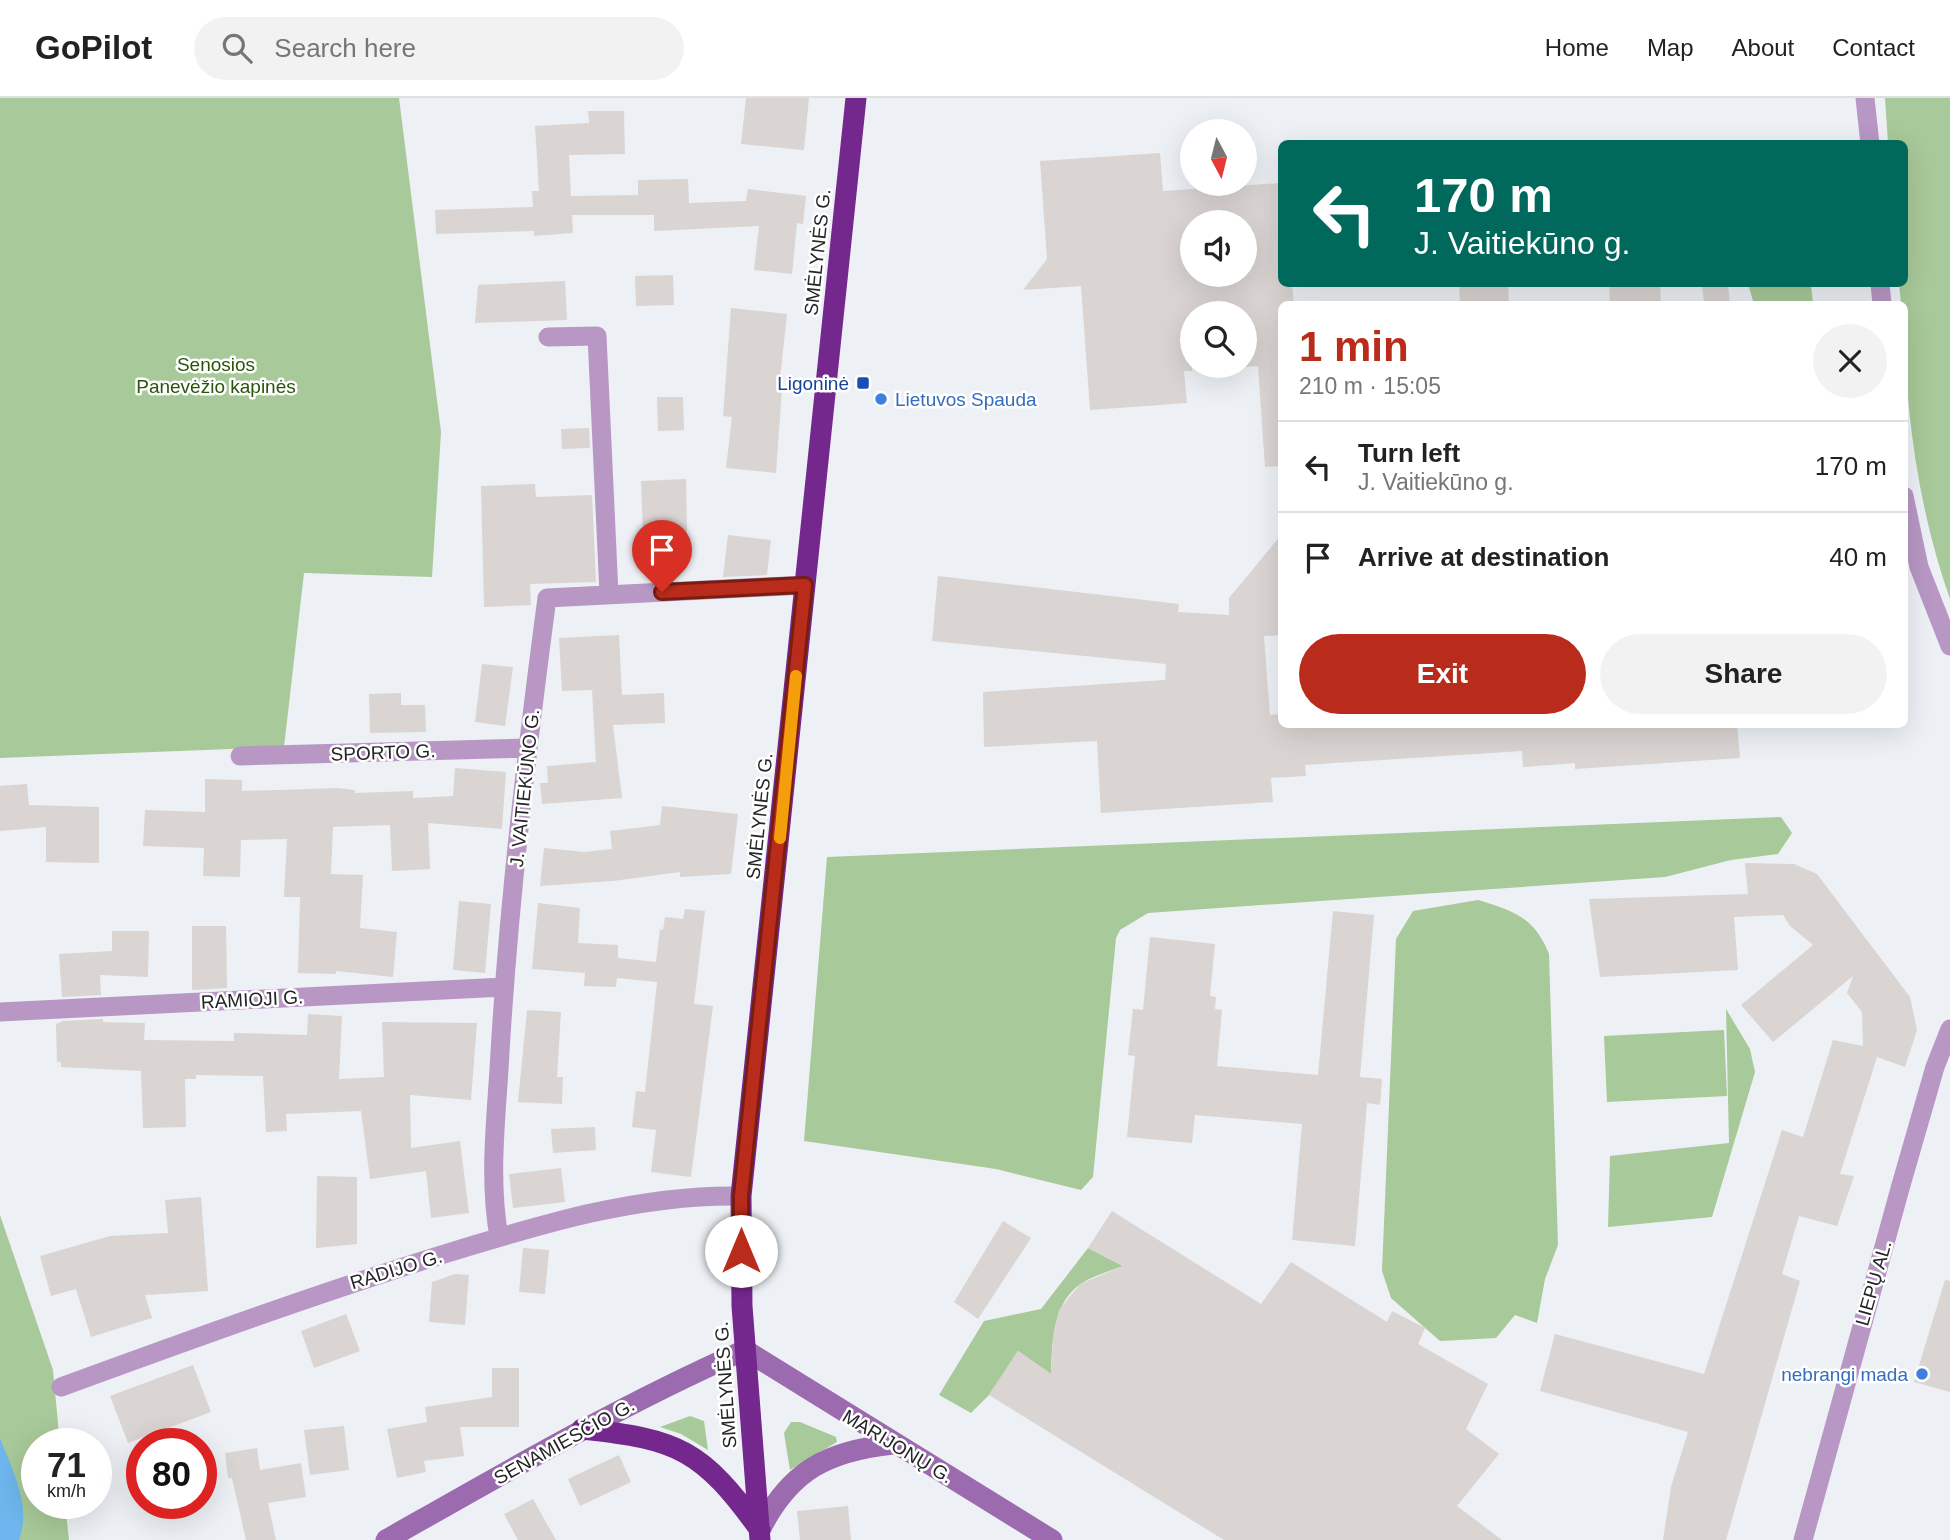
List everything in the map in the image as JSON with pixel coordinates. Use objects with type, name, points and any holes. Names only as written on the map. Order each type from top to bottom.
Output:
[{"type":"highway","name":"SMĖLYNĖS G.","points":[[760,1535],[745,1350],[741,1196],[856,98]]},
{"type":"highway","points":[[582,1429],[632,1434],[672,1444],[707,1466],[760,1535]]},
{"type":"main road","name":"SENAMIESČIO G.","points":[[386,1540],[582,1429],[674,1382],[745,1350]]},
{"type":"main road","name":"MARIJONŲ G.","points":[[745,1350],[1052,1540]]},
{"type":"main road","points":[[760,1535],[779,1497],[794,1481],[820,1462],[858,1448],[893,1444]]},
{"type":"street","points":[[1866,98],[1870,140]]},
{"type":"street","points":[[548,337],[597,336],[609,594]]},
{"type":"street","points":[[1908,515],[1919,567],[1950,646]]},
{"type":"street","name":"J. VAITIEKŪNO G.","points":[[499,1237],[493,1179],[504,987],[527,748],[547,598],[805,585]]},
{"type":"street","name":"SPORTO G.","points":[[240,755],[527,748]]},
{"type":"street","name":"RAMIOJI G.","points":[[0,1012],[504,987]]},
{"type":"street","name":"LIEPŲ AL.","points":[[1803,1540],[1935,1067],[1950,1030]]},
{"type":"street","name":"RADIJO G.","points":[[61,1387],[315,1294],[499,1237],[594,1212],[683,1196],[741,1196]]},
{"type":"green space","name":"Senosios Panevėžio kapinės","points":[[0,98],[399,98],[441,432],[432,577],[304,573],[284,747],[0,758]]},
{"type":"green space","points":[[1885,98],[1950,98],[1950,599],[1929,528],[1910,416],[1908,301],[1901,301],[1899,287],[1908,287],[1908,140],[1888,140]]},
{"type":"green space","points":[[1749,287],[1811,287],[1813,301],[1753,301]]},
{"type":"green space","points":[[1781,817],[1792,833],[1778,854],[1731,860],[1665,877],[1148,913],[1120,930],[1116,938],[1093,1177],[1081,1190],[996,1169],[804,1141],[827,857]]},
{"type":"green space","points":[[1478,900],[1521,917],[1537,932],[1549,954],[1558,1245],[1545,1279],[1537,1323],[1515,1315],[1496,1338],[1440,1341],[1391,1298],[1382,1271],[1396,939],[1413,911]]},
{"type":"green space","points":[[1726,1009],[1750,1049],[1755,1072],[1712,1217],[1608,1227],[1610,1156],[1729,1143]]},
{"type":"green space","points":[[1724,1030],[1727,1096],[1607,1102],[1604,1036]]},
{"type":"green space","points":[[0,1215],[53,1370],[58,1428],[21,1428],[21,1519],[67,1519],[69,1540],[0,1540]]},
{"type":"green space","points":[[1088,1248],[1123,1266],[1082,1283],[1065,1301],[1056,1324],[1051,1374],[1018,1351],[989,1395],[971,1413],[939,1395],[984,1321],[1041,1309]]},
{"type":"green space","points":[[690,1416],[704,1421],[708,1450],[681,1434],[660,1427]]},
{"type":"green space","points":[[791,1422],[800,1422],[836,1437],[837,1442],[790,1470],[784,1433]]},
{"type":"water","points":[[0,1438],[19,1488],[23,1519],[19,1540],[0,1540]]},
{"type":"building","points":[[746,98],[809,98],[804,150],[741,144]]},
{"type":"building","points":[[588,111],[624,111],[625,154],[569,155],[571,196],[638,195],[638,180],[688,179],[689,203],[746,201],[748,189],[806,196],[803,224],[797,223],[792,274],[754,270],[759,226],[654,231],[654,215],[572,215],[573,233],[534,236],[534,231],[436,234],[435,210],[533,207],[532,191],[539,191],[535,126],[589,123]]},
{"type":"building","points":[[1160,153],[1163,191],[1180,190],[1180,196],[1257,196],[1257,185],[1278,183],[1278,287],[1292,287],[1294,301],[1278,301],[1278,466],[1265,467],[1257,366],[1257,301],[1180,301],[1180,378],[1185,378],[1187,403],[1090,410],[1081,286],[1023,290],[1047,259],[1040,161]]},
{"type":"building","points":[[673,275],[674,305],[636,306],[635,276]]},
{"type":"building","points":[[565,281],[567,320],[475,323],[478,285]]},
{"type":"building","points":[[1459,287],[1508,287],[1509,301],[1460,301]]},
{"type":"building","points":[[1609,287],[1660,287],[1661,301],[1610,301]]},
{"type":"building","points":[[1702,287],[1728,287],[1730,301],[1704,301]]},
{"type":"building","points":[[731,308],[787,314],[779,388],[782,388],[776,473],[726,468],[732,417],[723,416]]},
{"type":"building","points":[[657,397],[683,397],[684,430],[658,431]]},
{"type":"building","points":[[589,428],[590,448],[562,449],[561,429]]},
{"type":"building","points":[[686,479],[687,531],[643,533],[641,481]]},
{"type":"building","points":[[535,484],[536,497],[592,495],[596,582],[530,584],[531,605],[484,607],[481,486]]},
{"type":"building","points":[[728,535],[771,540],[767,575],[723,577]]},
{"type":"building","points":[[1278,539],[1278,635],[1264,636],[1270,715],[1278,714],[1278,728],[1737,728],[1740,758],[1575,769],[1575,763],[1523,767],[1522,751],[1305,765],[1306,776],[1271,778],[1273,802],[1101,813],[1097,741],[984,747],[983,692],[1165,680],[1166,664],[932,641],[938,576],[1179,604],[1178,612],[1229,615],[1229,598]]},
{"type":"building","points":[[619,635],[622,695],[664,693],[665,723],[613,725],[622,798],[542,804],[540,783],[548,783],[547,766],[596,762],[592,690],[562,691],[559,638]]},
{"type":"building","points":[[482,664],[513,667],[505,726],[475,722]]},
{"type":"building","points":[[401,693],[401,705],[425,705],[426,732],[370,733],[369,694]]},
{"type":"building","points":[[455,768],[506,772],[502,829],[428,823],[430,869],[392,871],[390,825],[333,827],[331,874],[363,875],[360,928],[397,932],[393,977],[336,971],[336,974],[298,973],[300,897],[284,897],[287,839],[241,840],[240,877],[203,876],[204,848],[143,846],[145,810],[205,812],[205,779],[242,780],[242,791],[338,788],[355,790],[355,793],[413,791],[413,798],[453,796]]},
{"type":"building","points":[[27,784],[29,805],[99,807],[99,863],[46,862],[46,827],[0,831],[0,786]]},
{"type":"building","points":[[662,806],[738,814],[731,874],[680,877],[680,872],[613,881],[540,886],[544,848],[584,852],[612,849],[610,831],[660,825]]},
{"type":"building","points":[[1745,863],[1794,864],[1817,874],[1910,997],[1917,1030],[1905,1067],[1877,1057],[1840,1174],[1854,1176],[1837,1226],[1799,1216],[1782,1274],[1800,1281],[1726,1540],[1663,1540],[1671,1487],[1688,1432],[1540,1391],[1555,1334],[1704,1374],[1782,1130],[1803,1137],[1833,1040],[1863,1046],[1862,1012],[1847,993],[1853,976],[1773,1042],[1741,1005],[1813,945],[1790,926],[1783,915],[1734,917],[1738,970],[1600,977],[1589,899],[1748,894]]},
{"type":"building","points":[[459,901],[491,904],[485,973],[453,970]]},
{"type":"building","points":[[538,903],[580,908],[578,943],[618,945],[618,958],[656,962],[660,929],[663,930],[665,917],[683,919],[685,909],[705,911],[694,1004],[713,1006],[691,1177],[651,1172],[656,1130],[632,1127],[636,1091],[645,1092],[657,982],[617,978],[616,987],[584,986],[585,973],[532,969]]},
{"type":"building","points":[[1333,911],[1374,915],[1360,1077],[1382,1079],[1380,1105],[1367,1103],[1355,1246],[1292,1240],[1302,1124],[1195,1115],[1192,1143],[1127,1137],[1135,1056],[1128,1055],[1133,1009],[1143,1010],[1150,937],[1215,944],[1210,996],[1216,997],[1215,1009],[1222,1010],[1217,1066],[1318,1075]]},
{"type":"building","points":[[192,926],[226,926],[227,988],[192,990]]},
{"type":"building","points":[[112,931],[149,931],[148,977],[100,975],[101,995],[62,997],[59,954],[112,951]]},
{"type":"building","points":[[527,1010],[561,1012],[557,1077],[563,1077],[562,1104],[518,1102]]},
{"type":"building","points":[[308,1014],[342,1016],[339,1079],[384,1077],[382,1022],[477,1023],[471,1100],[410,1095],[411,1148],[460,1141],[469,1213],[431,1218],[426,1171],[370,1179],[361,1111],[286,1114],[287,1131],[266,1132],[263,1076],[196,1075],[196,1079],[185,1079],[186,1127],[143,1128],[141,1071],[61,1067],[61,1062],[57,1062],[56,1024],[63,1021],[103,1019],[103,1022],[145,1023],[144,1040],[234,1041],[234,1033],[307,1035]]},
{"type":"building","points":[[595,1127],[596,1150],[553,1153],[551,1129]]},
{"type":"building","points":[[561,1168],[565,1202],[513,1208],[509,1174]]},
{"type":"building","points":[[317,1176],[357,1177],[357,1244],[316,1248]]},
{"type":"building","points":[[201,1197],[208,1291],[145,1295],[152,1318],[91,1337],[76,1289],[51,1296],[40,1256],[110,1236],[168,1233],[165,1200]]},
{"type":"building","points":[[1112,1211],[1261,1304],[1291,1262],[1387,1322],[1392,1311],[1425,1328],[1418,1344],[1488,1384],[1466,1429],[1499,1454],[1457,1506],[1502,1540],[1224,1540],[989,1395],[1018,1351],[1051,1374],[1053,1337],[1059,1310],[1080,1284],[1123,1266],[1088,1248]]},
{"type":"building","points":[[1003,1221],[1031,1238],[978,1319],[954,1302]]},
{"type":"building","points":[[523,1248],[549,1250],[545,1294],[519,1292]]},
{"type":"building","points":[[455,1274],[469,1275],[465,1325],[429,1322],[432,1282]]},
{"type":"building","points":[[1945,1280],[1950,1281],[1950,1392],[1914,1382]]},
{"type":"building","points":[[346,1314],[360,1351],[314,1368],[301,1331]]},
{"type":"building","points":[[193,1365],[211,1412],[168,1428],[126,1428],[126,1438],[110,1396]]},
{"type":"building","points":[[492,1368],[519,1368],[519,1427],[460,1427],[464,1456],[424,1461],[426,1472],[397,1478],[387,1429],[427,1422],[425,1407],[492,1397]]},
{"type":"building","points":[[344,1426],[349,1470],[310,1475],[304,1430]]},
{"type":"building","points":[[257,1448],[260,1470],[301,1463],[306,1497],[268,1503],[276,1540],[246,1540],[232,1478],[228,1478],[225,1453]]},
{"type":"building","points":[[619,1455],[631,1482],[580,1506],[568,1479]]},
{"type":"building","points":[[533,1499],[556,1540],[518,1540],[504,1514]]},
{"type":"building","points":[[848,1506],[851,1540],[800,1540],[797,1511]]},
{"type":"slow traffic","points":[[780,838],[796,676]]},
{"type":"place","name":"Ligoninė","points":[[863,383]]},
{"type":"place","name":"Lietuvos Spauda","points":[[881,399]]},
{"type":"place","name":"nebrangi mada","points":[[1922,1374]]},
{"type":"route","points":[[662,592],[805,585],[775,892],[741,1196],[741,1251]]}]
